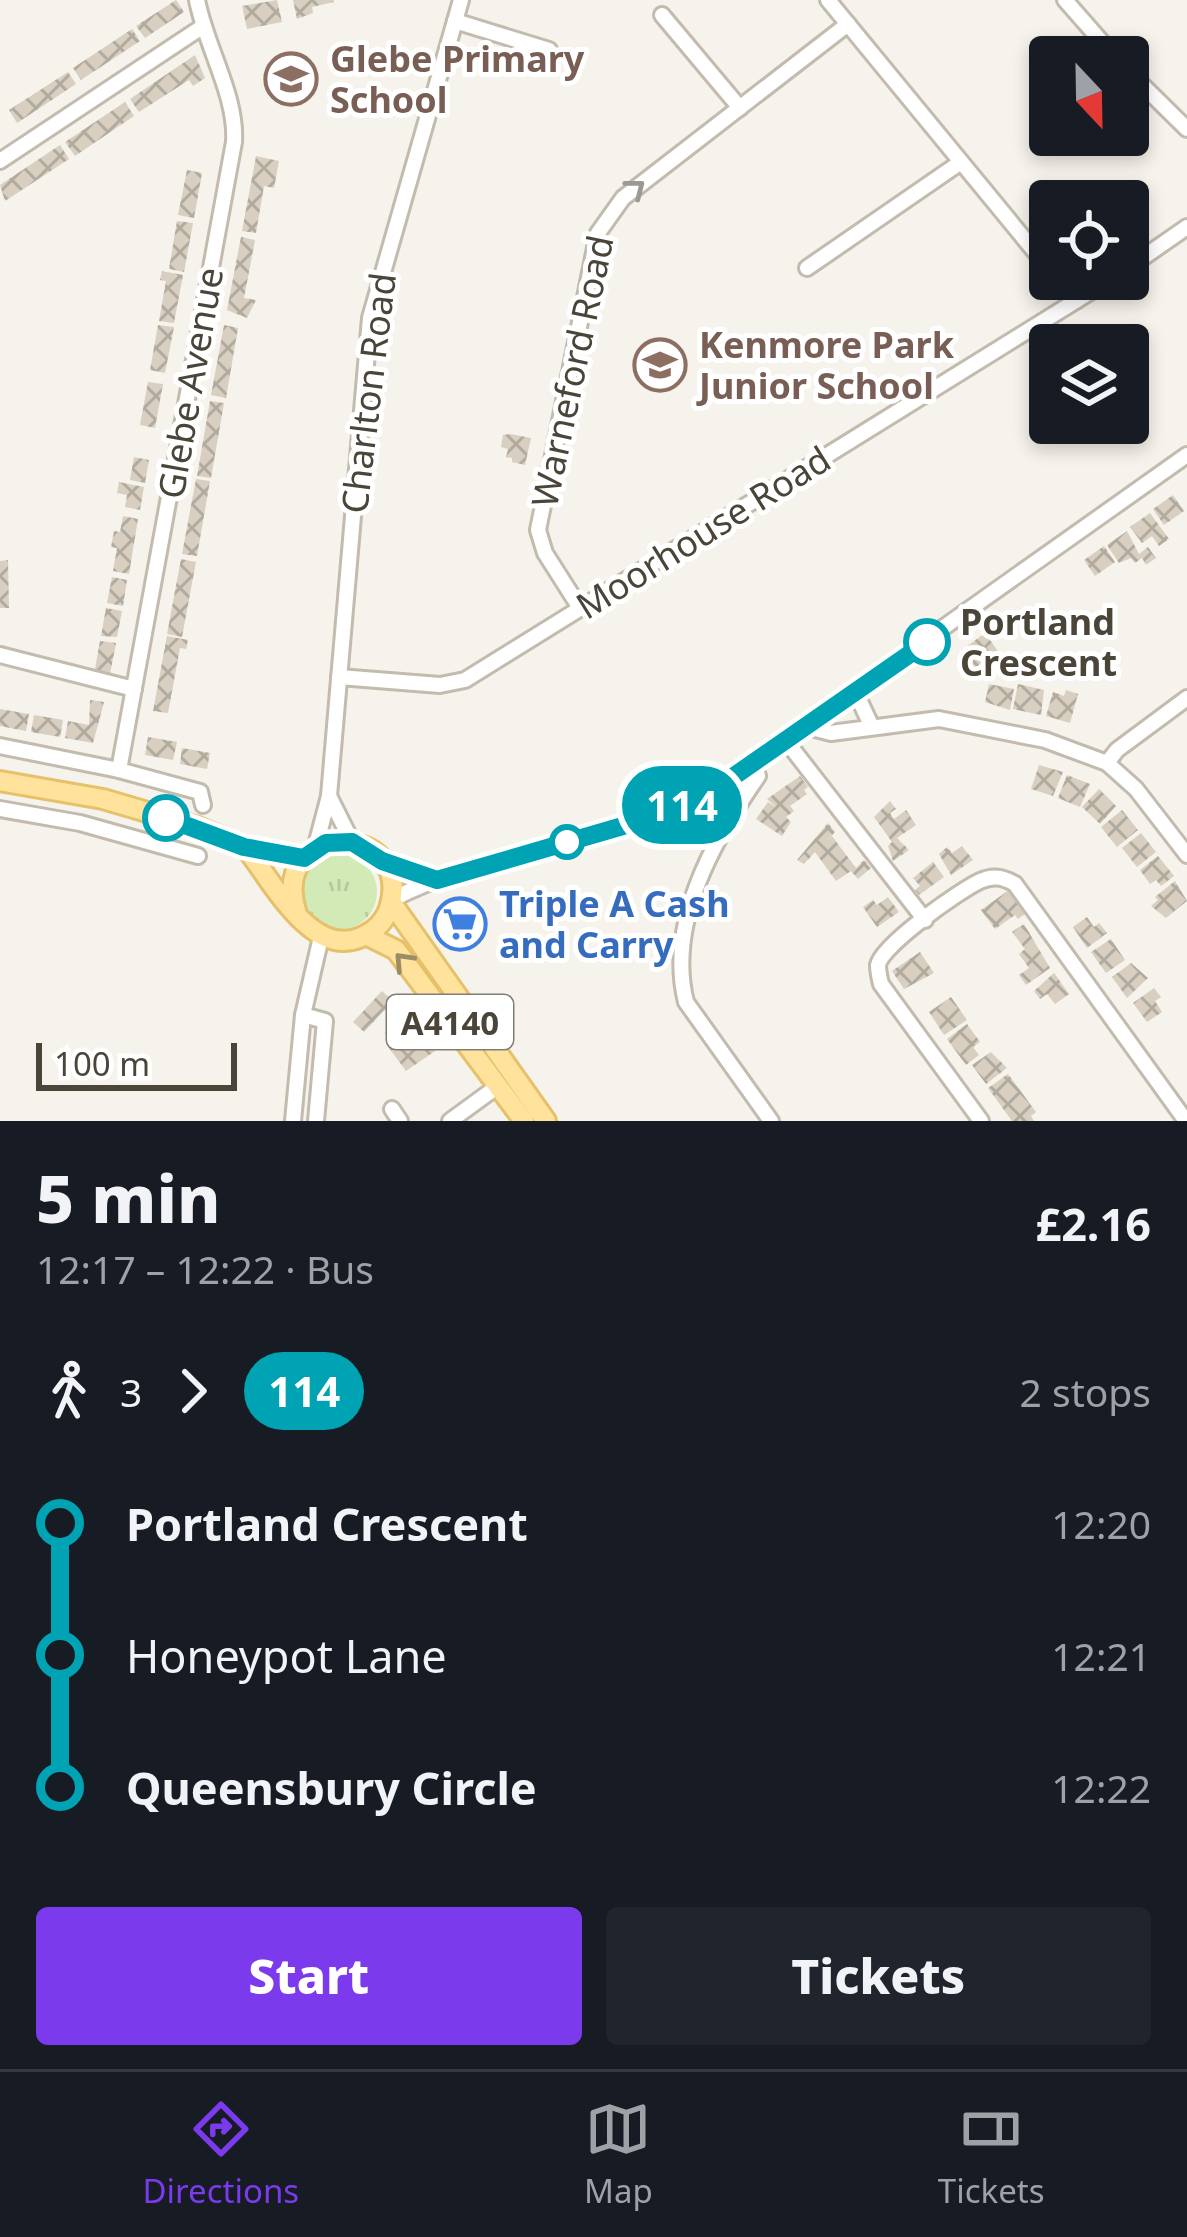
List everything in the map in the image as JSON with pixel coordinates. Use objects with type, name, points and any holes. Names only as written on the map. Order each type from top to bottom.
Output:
[{"type":"main road","points":[[0,782],[70,794],[197,827],[244,847],[309,853],[339,841],[352,842],[382,861],[392,882],[391,901],[378,927],[366,935],[350,941],[321,937],[296,914],[244,847]]},
{"type":"main road","points":[[296,914],[292,885],[309,853]]},
{"type":"main road","name":"A4140","points":[[391,901],[546,1121]]},
{"type":"main road","name":"A4140","points":[[366,935],[396,950],[524,1121]]},
{"type":"street","name":"Glebe Avenue","points":[[119,770],[234,142],[232,106],[202,28],[197,0]]},
{"type":"street","name":"Charlton Road","points":[[309,853],[329,796],[370,317],[461,0]]},
{"type":"street","points":[[828,0],[1029,245]]},
{"type":"street","points":[[1065,0],[1097,36]]},
{"type":"street","points":[[662,15],[740,108]]},
{"type":"street","points":[[455,21],[549,50]]},
{"type":"street","name":"Warneford Road","points":[[580,608],[545,553],[538,530],[598,233],[623,197],[848,24]]},
{"type":"street","points":[[0,161],[202,28]]},
{"type":"street","points":[[1149,92],[1187,129]]},
{"type":"street","points":[[807,268],[961,163]]},
{"type":"street","points":[[1149,253],[1187,227]]},
{"type":"street","name":"Moorhouse Road","points":[[339,677],[440,685],[465,680],[1076,301]]},
{"type":"street","points":[[391,901],[437,880],[640,821],[714,790],[1187,455]]},
{"type":"street","points":[[0,655],[134,689]]},
{"type":"street","points":[[856,693],[871,725]]},
{"type":"street","points":[[1107,764],[1117,750],[1187,698]]},
{"type":"street","points":[[808,727],[831,733],[939,719],[1046,740],[1107,764],[1136,789],[1187,855]]},
{"type":"street","points":[[787,742],[925,920]]},
{"type":"street","points":[[0,746],[200,792],[203,805]]},
{"type":"street","points":[[754,765],[758,776],[729,817],[694,896],[680,980],[686,1002],[771,1121]]},
{"type":"street","points":[[714,790],[729,817]]},
{"type":"street","points":[[65,820],[70,794]]},
{"type":"street","points":[[329,796],[352,842]]},
{"type":"street","points":[[0,809],[65,820],[198,856]]},
{"type":"street","points":[[382,861],[437,880]]},
{"type":"street","points":[[981,1121],[881,984],[878,967],[886,950],[925,920],[981,880],[1000,876],[1015,884],[1186,1121]]},
{"type":"street","points":[[293,1121],[303,1015],[321,937]]},
{"type":"street","points":[[303,1015],[325,1021],[316,1121]]},
{"type":"street","points":[[450,1121],[498,1086]]},
{"type":"green space","points":[[339,854],[366,865],[377,892],[366,919],[339,930],[312,919],[301,892],[312,865]]},
{"type":"building","points":[[176,0],[184,12],[145,38],[136,26]]},
{"type":"building","points":[[277,0],[282,22],[247,29],[242,6]]},
{"type":"building","points":[[293,0],[334,2],[312,7],[313,13],[297,19]]},
{"type":"building","points":[[132,29],[140,41],[81,80],[73,68]]},
{"type":"building","points":[[195,55],[205,78],[193,86],[189,80],[139,112],[130,99]]},
{"type":"building","points":[[68,72],[76,84],[17,123],[9,110]]},
{"type":"building","points":[[125,102],[134,116],[75,156],[65,142]]},
{"type":"building","points":[[60,145],[69,159],[5,201],[0,185]]},
{"type":"building","points":[[256,156],[279,161],[274,188],[264,186],[256,233],[242,231]]},
{"type":"building","points":[[187,170],[202,173],[194,218],[178,215]]},
{"type":"building","points":[[177,221],[193,223],[184,272],[169,269]]},
{"type":"building","points":[[241,237],[255,240],[244,298],[256,300],[247,318],[227,310]]},
{"type":"building","points":[[162,271],[183,275],[174,323],[159,321],[166,281],[160,280]]},
{"type":"building","points":[[158,325],[174,327],[165,373],[150,370]]},
{"type":"building","points":[[224,325],[238,328],[226,398],[211,395]]},
{"type":"building","points":[[148,382],[163,384],[155,428],[140,425]]},
{"type":"building","points":[[210,401],[224,403],[211,478],[197,476]]},
{"type":"building","points":[[503,435],[531,438],[525,465],[512,462],[506,457],[508,449],[501,447]]},
{"type":"building","points":[[134,457],[149,460],[145,483],[130,480]]},
{"type":"building","points":[[196,479],[210,481],[197,556],[182,554]]},
{"type":"building","points":[[119,482],[144,487],[140,510],[125,507],[127,495],[117,493]]},
{"type":"building","points":[[1173,495],[1184,511],[1164,525],[1153,509]]},
{"type":"building","points":[[1150,513],[1169,539],[1159,546],[1152,536],[1142,543],[1130,527]]},
{"type":"building","points":[[123,516],[138,519],[129,574],[113,571],[117,548],[111,547]]},
{"type":"building","points":[[1127,531],[1139,554],[1148,547],[1156,558],[1146,565],[1142,558],[1119,563],[1107,545]]},
{"type":"building","points":[[1104,546],[1115,562],[1095,576],[1084,560]]},
{"type":"building","points":[[181,559],[196,562],[182,637],[167,634]]},
{"type":"building","points":[[8,560],[9,608],[0,608],[0,561]]},
{"type":"building","points":[[112,577],[127,580],[123,606],[107,603]]},
{"type":"building","points":[[106,608],[122,611],[117,637],[101,636]]},
{"type":"building","points":[[985,633],[1000,654],[990,661],[985,653],[975,668],[962,650]]},
{"type":"building","points":[[167,636],[188,640],[186,649],[180,648],[168,713],[153,711]]},
{"type":"building","points":[[100,641],[116,643],[110,674],[95,669]]},
{"type":"building","points":[[989,684],[1014,689],[1010,710],[985,702]]},
{"type":"building","points":[[1018,684],[1044,690],[1041,715],[1013,709]]},
{"type":"building","points":[[1066,690],[1078,694],[1070,723],[1046,716],[1053,692],[1064,696]]},
{"type":"building","points":[[90,700],[104,702],[93,743],[65,738],[68,721],[89,725]]},
{"type":"building","points":[[0,709],[29,714],[26,731],[0,726]]},
{"type":"building","points":[[34,715],[63,720],[60,737],[31,732]]},
{"type":"building","points":[[148,737],[177,742],[173,760],[145,755]]},
{"type":"building","points":[[182,748],[210,753],[207,769],[180,764]]},
{"type":"building","points":[[1039,765],[1063,772],[1053,796],[1031,789]]},
{"type":"building","points":[[1067,775],[1090,784],[1080,807],[1058,798]]},
{"type":"building","points":[[800,776],[807,794],[790,806],[794,811],[786,817],[791,822],[782,836],[756,819],[768,802],[777,808],[767,799]]},
{"type":"building","points":[[1099,789],[1116,806],[1100,824],[1082,807]]},
{"type":"building","points":[[890,801],[896,809],[890,813],[894,819],[906,810],[916,825],[897,838],[909,850],[893,861],[888,846],[892,842],[874,817]]},
{"type":"building","points":[[1122,810],[1138,830],[1117,847],[1101,827]]},
{"type":"building","points":[[828,823],[835,832],[827,841],[832,836],[856,868],[864,860],[871,868],[858,879],[851,871],[836,881],[815,852],[804,864],[797,860]]},
{"type":"building","points":[[1141,833],[1156,852],[1137,867],[1122,848]]},
{"type":"building","points":[[962,846],[973,860],[951,875],[939,854],[947,847],[952,853]]},
{"type":"building","points":[[1158,856],[1174,876],[1161,886],[1156,880],[1150,884],[1140,870]]},
{"type":"building","points":[[933,862],[944,877],[919,895],[915,890],[920,886],[913,878]]},
{"type":"building","points":[[1175,881],[1187,901],[1166,918],[1151,906]]},
{"type":"building","points":[[1009,890],[1025,914],[995,929],[981,910]]},
{"type":"building","points":[[888,897],[899,912],[877,927],[863,907]]},
{"type":"building","points":[[1087,917],[1107,933],[1087,948],[1073,927]]},
{"type":"building","points":[[1024,924],[1050,968],[1026,985],[1019,975],[1029,968],[1019,954],[1025,949],[1012,932]]},
{"type":"building","points":[[1111,939],[1125,960],[1106,973],[1091,952]]},
{"type":"building","points":[[920,952],[934,973],[904,989],[892,971]]},
{"type":"building","points":[[1131,963],[1148,978],[1127,998],[1112,977]]},
{"type":"building","points":[[1054,973],[1069,994],[1055,1004],[1047,994],[1040,999],[1034,991]]},
{"type":"building","points":[[1154,988],[1161,997],[1155,1001],[1162,1012],[1147,1022],[1133,1003]]},
{"type":"building","points":[[382,991],[393,1001],[364,1032],[353,1022]]},
{"type":"building","points":[[951,997],[967,1020],[944,1035],[929,1012]]},
{"type":"building","points":[[404,1019],[412,1021],[435,1051],[406,1071],[389,1048],[393,1045],[385,1032]]},
{"type":"building","points":[[967,1024],[980,1042],[973,1047],[979,1055],[966,1065],[947,1039]]},
{"type":"building","points":[[991,1052],[1007,1068],[986,1084],[972,1065]]},
{"type":"building","points":[[1008,1074],[1036,1112],[1031,1116],[1034,1121],[1012,1121],[988,1088]]},
{"type":"bus line","name":"114","points":[[166,818],[244,847],[304,858],[326,843],[352,842],[382,861],[437,880],[640,821],[697,799],[754,765],[927,642]]},
{"type":"place","name":"Glebe Primary School","points":[[291,79]]},
{"type":"place","name":"Kenmore Park Junior School","points":[[660,365]]},
{"type":"place","name":"Portland Crescent","points":[[927,642]]},
{"type":"place","name":"Triple A Cash and Carry","points":[[460,924]]}]
